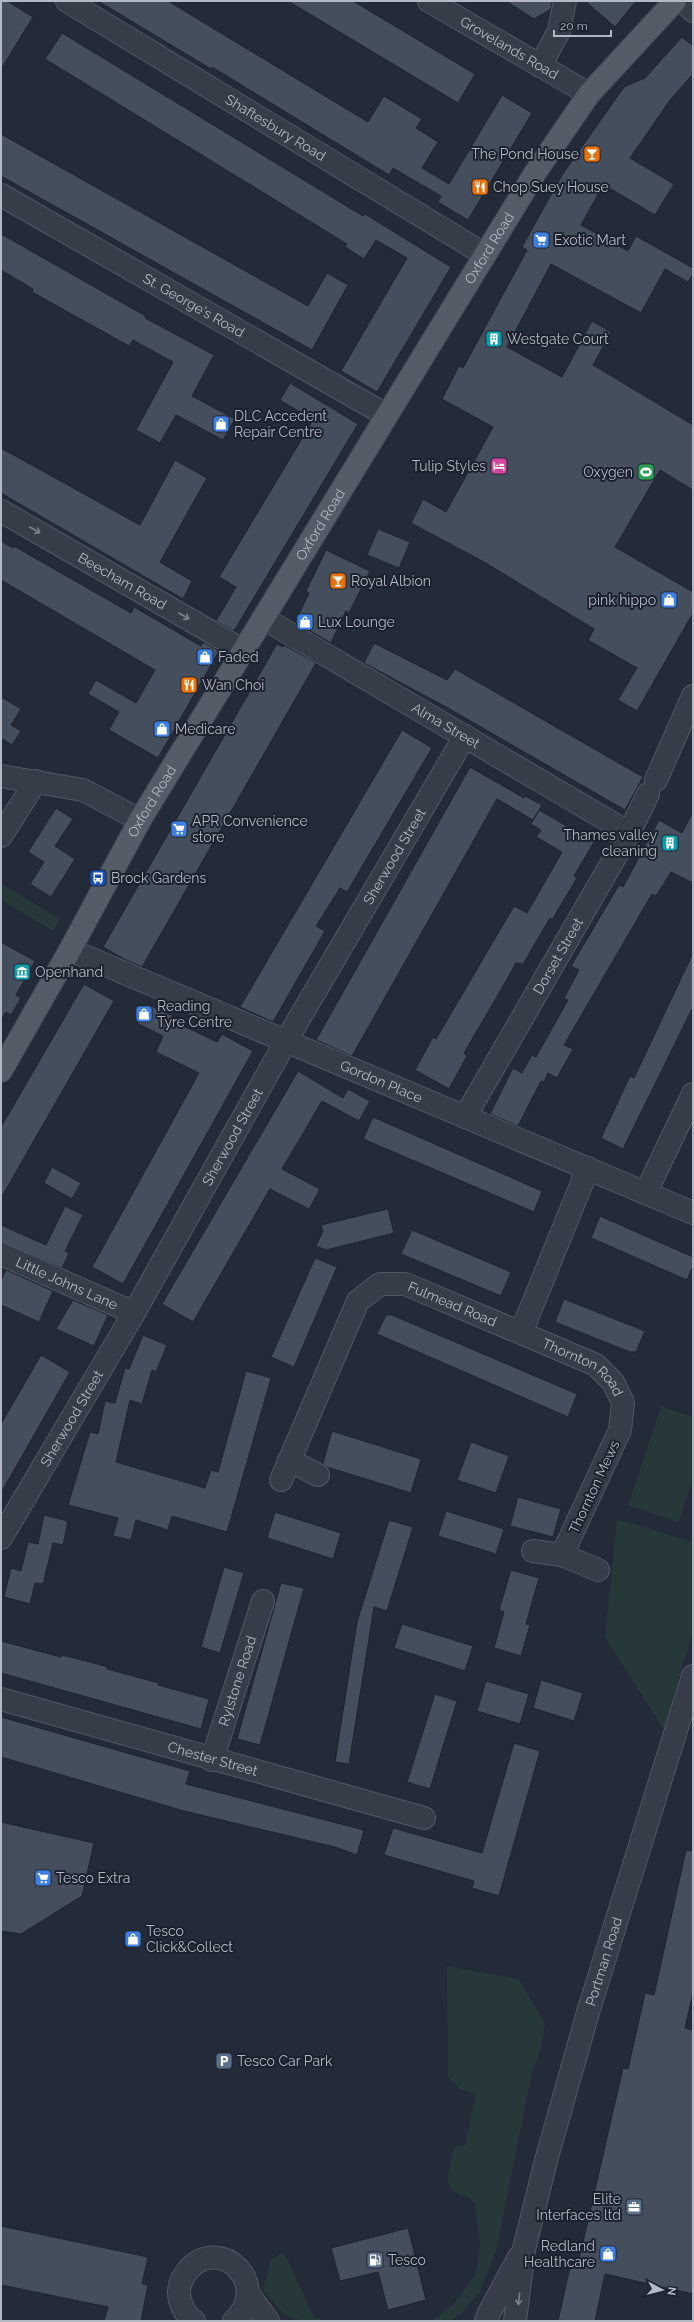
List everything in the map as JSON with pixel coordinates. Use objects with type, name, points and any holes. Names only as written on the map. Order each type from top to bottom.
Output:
[{"type":"main road","name":"Oxford Road","points":[[1,1071],[70,950],[140,820],[538,167],[589,94],[675,1]]},
{"type":"street","name":"Shaftesbury Road","points":[[67,1],[484,254]]},
{"type":"street","name":"Grovelands Road","points":[[429,1],[589,94]]},
{"type":"street","points":[[540,66],[559,31],[565,1]]},
{"type":"street","points":[[683,1],[693,11]]},
{"type":"street","name":"St. George's Road","points":[[1,194],[386,415]]},
{"type":"street","name":"Beecham Road","points":[[1,511],[244,651]]},
{"type":"street","name":"Alma Street","points":[[263,618],[629,833]]},
{"type":"street","name":"Dorset Street","points":[[465,1117],[629,833],[652,787],[693,696]]},
{"type":"street","name":"Sherwood Street","points":[[1,1538],[134,1313],[286,1041],[465,736]]},
{"type":"street","points":[[1,776],[83,790],[140,820]]},
{"type":"street","points":[[1,836],[36,781]]},
{"type":"street","name":"Gordon Place","points":[[70,950],[693,1212]]},
{"type":"street","points":[[646,1192],[693,1094]]},
{"type":"street","points":[[521,1333],[588,1168]]},
{"type":"street","name":"Little Johns Lane","points":[[1,1254],[134,1313]]},
{"type":"street","name":"Fulmead Road","points":[[281,1480],[358,1301],[380,1284],[405,1284],[521,1333]]},
{"type":"street","name":"Thornton Road","points":[[521,1333],[596,1365],[613,1382],[623,1403],[623,1418]]},
{"type":"street","name":"Thornton Mews","points":[[562,1555],[620,1430],[623,1418]]},
{"type":"street","points":[[289,1460],[318,1475]]},
{"type":"street","points":[[533,1550],[562,1555],[598,1570]]},
{"type":"street","name":"Rylstone Road","points":[[212,1760],[263,1601]]},
{"type":"street","name":"Portman Road","points":[[515,2321],[524,2249],[547,2157],[589,2009],[693,1676]]},
{"type":"street","name":"Chester Street","points":[[1,1699],[212,1760],[424,1818]]},
{"type":"street","name":"Portman Road","points":[[485,2318],[524,2249]]},
{"type":"street","points":[[191,2320],[180,2302],[180,2286],[186,2272],[199,2262],[209,2258],[229,2262],[244,2276],[248,2293],[268,2321]]},
{"type":"street","points":[[234,2321],[241,2314],[246,2304],[248,2293]]},
{"type":"shaded area","points":[[1,883],[60,919],[53,931],[1,900]]},
{"type":"shaded area","points":[[661,1406],[693,1417],[693,1478],[679,1522],[628,1505]]},
{"type":"shaded area","points":[[617,1519],[693,1542],[693,1631],[664,1730],[605,1637]]},
{"type":"shaded area","points":[[447,1966],[519,1979],[545,2024],[542,2045],[532,2073],[496,2251],[479,2293],[460,2315],[450,2321],[431,2321],[454,2304],[476,2273],[480,2245],[475,2204],[469,2197],[460,2195],[452,2190],[447,2182],[453,2148],[465,2145],[476,2094],[460,2089],[448,2077]]},
{"type":"shaded area","points":[[284,2252],[314,2317],[328,2321],[304,2320],[289,2317],[278,2308],[263,2289],[271,2259]]},
{"type":"building","points":[[1,1],[7,1],[33,17],[1,69]]},
{"type":"building","points":[[98,1],[168,1],[368,122],[384,96],[422,119],[416,128],[438,142],[422,168],[449,184],[502,95],[532,113],[468,220],[438,202],[441,196],[393,168],[389,175],[212,67],[211,69]]},
{"type":"building","points":[[288,1],[353,1],[475,74],[458,103]]},
{"type":"building","points":[[506,1],[552,1],[551,9],[534,19]]},
{"type":"building","points":[[585,1],[636,1],[615,27]]},
{"type":"building","points":[[62,33],[363,216],[365,214],[451,267],[377,392],[341,371],[407,258],[376,240],[364,259],[345,247],[347,244],[45,59]]},
{"type":"building","points":[[682,37],[693,46],[693,74],[670,100],[630,158],[674,184],[655,215],[611,189],[610,191],[602,187],[581,225],[628,251],[636,236],[693,268],[693,274],[688,282],[665,269],[641,313],[551,264],[507,347],[562,377],[592,321],[611,332],[593,365],[693,425],[693,490],[660,470],[615,547],[693,592],[693,613],[637,711],[618,700],[637,668],[588,640],[594,629],[484,562],[411,523],[423,499],[446,512],[493,427],[442,399],[459,366],[463,368],[527,250],[522,247],[562,175],[624,87],[645,78]]},
{"type":"building","points":[[1,134],[308,306],[327,273],[348,285],[312,350],[1,176]]},
{"type":"building","points":[[1,234],[146,316],[145,318],[214,355],[192,396],[235,419],[223,440],[176,415],[160,443],[136,430],[173,362],[133,340],[129,346],[32,292],[33,289],[1,270]]},
{"type":"building","points":[[290,383],[358,424],[234,631],[216,621],[236,587],[219,577],[313,420],[280,400]]},
{"type":"building","points":[[1,448],[140,525],[175,460],[207,478],[160,562],[192,581],[183,599],[1,493]]},
{"type":"building","points":[[378,529],[410,542],[399,568],[367,555]]},
{"type":"building","points":[[1,541],[13,548],[14,546],[131,613],[134,607],[201,646],[203,642],[219,651],[158,758],[109,730],[119,712],[88,694],[96,680],[136,703],[155,670],[1,580]]},
{"type":"building","name":"Royal Albion","points":[[326,550],[370,571],[349,613],[346,611],[331,643],[295,622],[309,593],[306,591]]},
{"type":"building","points":[[374,643],[447,680],[455,669],[643,777],[625,810],[446,707],[364,663]]},
{"type":"building","points":[[277,644],[283,647],[284,645],[316,663],[142,967],[124,959],[103,947]]},
{"type":"building","points":[[1,697],[21,709],[11,725],[21,731],[12,745],[3,739],[1,742]]},
{"type":"building","points":[[402,730],[432,748],[347,892],[340,888],[316,926],[325,931],[273,1022],[240,1007]]},
{"type":"building","points":[[470,767],[524,798],[525,796],[542,805],[533,820],[497,799],[352,1056],[316,1040]]},
{"type":"building","points":[[56,808],[73,819],[55,846],[75,859],[51,897],[30,884],[44,862],[28,852]]},
{"type":"building","points":[[539,810],[594,842],[574,876],[577,878],[552,920],[550,918],[523,964],[516,963],[464,1053],[467,1056],[449,1089],[415,1070],[433,1037],[436,1039],[514,906],[527,913],[562,852],[536,837],[541,830],[531,824]]},
{"type":"building","points":[[693,812],[693,883],[671,872],[656,896],[652,894],[564,1045],[573,1049],[557,1078],[548,1073],[544,1082],[541,1081],[518,1126],[490,1114],[513,1068],[522,1073],[532,1055],[536,1057],[568,1000],[564,998],[579,970],[571,966],[619,885],[623,887],[659,820],[682,833]]},
{"type":"building","points":[[1,942],[35,961],[16,995],[21,998],[11,1015],[6,1012],[1,1020]]},
{"type":"building","points":[[693,953],[693,1007],[623,1149],[601,1138],[630,1076],[634,1078]]},
{"type":"building","points":[[84,984],[114,1001],[1,1198],[1,1127]]},
{"type":"building","points":[[147,1004],[173,1016],[171,1020],[217,1042],[222,1034],[253,1051],[123,1284],[92,1267],[199,1073],[156,1052],[163,1036],[137,1023]]},
{"type":"building","points":[[298,1071],[343,1098],[348,1089],[370,1101],[359,1121],[322,1101],[282,1169],[320,1189],[309,1209],[270,1189],[193,1322],[162,1304]]},
{"type":"building","points":[[373,1117],[542,1191],[534,1212],[363,1139]]},
{"type":"building","points":[[52,1167],[81,1183],[72,1199],[44,1183]]},
{"type":"building","points":[[65,1206],[83,1215],[65,1251],[69,1253],[62,1268],[1,1242],[1,1225],[46,1245]]},
{"type":"building","points":[[388,1209],[394,1233],[326,1250],[316,1246],[323,1231],[321,1225]]},
{"type":"building","points":[[600,1216],[693,1257],[693,1266],[687,1280],[591,1238]]},
{"type":"building","points":[[412,1230],[511,1272],[501,1296],[401,1254]]},
{"type":"building","points":[[315,1258],[337,1267],[294,1367],[271,1357]]},
{"type":"building","points":[[6,1270],[53,1291],[39,1322],[1,1305],[1,1280]]},
{"type":"building","points":[[564,1299],[645,1331],[636,1352],[630,1352],[555,1322]]},
{"type":"building","points":[[73,1300],[108,1315],[94,1346],[56,1329]]},
{"type":"building","points":[[386,1315],[392,1315],[577,1394],[568,1417],[377,1334]]},
{"type":"building","points":[[143,1335],[167,1345],[156,1372],[152,1370],[142,1404],[130,1400],[116,1462],[205,1488],[211,1470],[218,1472],[246,1371],[271,1378],[227,1532],[172,1516],[168,1530],[136,1520],[131,1540],[113,1536],[118,1518],[68,1505],[90,1432],[98,1434],[105,1401],[115,1403],[125,1368],[129,1369]]},
{"type":"building","points":[[41,1355],[70,1372],[1,1493],[1,1424]]},
{"type":"building","points":[[332,1431],[421,1459],[411,1493],[327,1467],[323,1463]]},
{"type":"building","points":[[471,1442],[509,1456],[496,1493],[457,1480]]},
{"type":"building","points":[[518,1497],[561,1509],[553,1537],[510,1526]]},
{"type":"building","points":[[446,1511],[504,1529],[496,1554],[438,1536]]},
{"type":"building","points":[[275,1512],[341,1533],[333,1559],[267,1538]]},
{"type":"building","points":[[44,1515],[68,1521],[63,1545],[53,1543],[43,1584],[35,1583],[30,1604],[4,1597],[11,1568],[21,1571],[28,1542],[38,1544]]},
{"type":"building","points":[[389,1520],[413,1527],[387,1611],[374,1607],[349,1764],[335,1762],[357,1622]]},
{"type":"building","points":[[224,1567],[244,1573],[220,1653],[201,1647]]},
{"type":"building","points":[[511,1570],[539,1578],[526,1624],[530,1625],[521,1656],[494,1648],[504,1612],[499,1610]]},
{"type":"building","points":[[281,1583],[304,1588],[260,1745],[237,1739]]},
{"type":"building","points":[[402,1624],[473,1646],[465,1671],[394,1648]]},
{"type":"building","points":[[1,1641],[61,1657],[62,1655],[108,1667],[107,1669],[159,1683],[158,1685],[209,1699],[201,1729],[1,1673]]},
{"type":"building","points":[[541,1680],[583,1693],[574,1721],[533,1708]]},
{"type":"building","points":[[486,1681],[529,1694],[520,1724],[477,1711]]},
{"type":"building","points":[[435,1694],[457,1701],[430,1789],[407,1782]]},
{"type":"building","points":[[1,1717],[190,1771],[186,1784],[364,1830],[357,1855],[335,1847],[184,1811],[1,1757]]},
{"type":"building","points":[[514,1743],[540,1751],[499,1896],[472,1888],[474,1881],[384,1855],[393,1828],[482,1853]]},
{"type":"building","name":"Tesco Extra","points":[[1,1822],[94,1843],[82,1896],[21,1934],[1,1931]]},
{"type":"building","points":[[686,1850],[693,1851],[693,1993],[685,2028],[693,2030],[693,2294],[605,2274],[595,2321],[558,2321],[570,2267],[577,2268],[623,2068],[628,2069],[645,1993],[654,1995]]},
{"type":"building","points":[[1,2226],[148,2257],[142,2284],[148,2285],[141,2321],[104,2321],[108,2307],[1,2285]]},
{"type":"building","name":"Tesco","points":[[408,2228],[426,2300],[388,2310],[378,2272],[340,2281],[331,2248]]},
{"type":"place","name":"The Pond House","points":[[592,154]]},
{"type":"place","name":"Chop Suey House","points":[[480,187]]},
{"type":"place","name":"Exotic Mart","points":[[541,240]]},
{"type":"place","name":"Westgate Court","points":[[494,339]]},
{"type":"place","name":"DLC Accedent Repair Centre","points":[[221,424]]},
{"type":"place","name":"Tulip Styles","points":[[499,466]]},
{"type":"place","name":"Oxygen","points":[[646,472]]},
{"type":"place","name":"Royal Albion","points":[[338,581]]},
{"type":"place","name":"pink hippo","points":[[669,600]]},
{"type":"place","name":"Lux Lounge","points":[[305,622]]},
{"type":"place","name":"Faded","points":[[205,657]]},
{"type":"place","name":"Wan Choi","points":[[189,685]]},
{"type":"place","name":"Medicare","points":[[162,729]]},
{"type":"place","name":"APR Convenience store","points":[[179,829]]},
{"type":"place","name":"Thames valley cleaning","points":[[670,843]]},
{"type":"place","name":"Brock Gardens","points":[[98,878]]},
{"type":"place","name":"Openhand","points":[[22,972]]},
{"type":"place","name":"Reading Tyre Centre","points":[[144,1014]]},
{"type":"place","name":"Tesco Extra","points":[[43,1878]]},
{"type":"place","name":"Tesco Click&Collect","points":[[133,1939]]},
{"type":"place","name":"Tesco Car Park","points":[[224,2061]]},
{"type":"place","name":"Elite Interfaces ltd","points":[[634,2207]]},
{"type":"place","name":"Redland Healthcare","points":[[608,2254]]},
{"type":"place","name":"Tesco","points":[[375,2260]]}]
